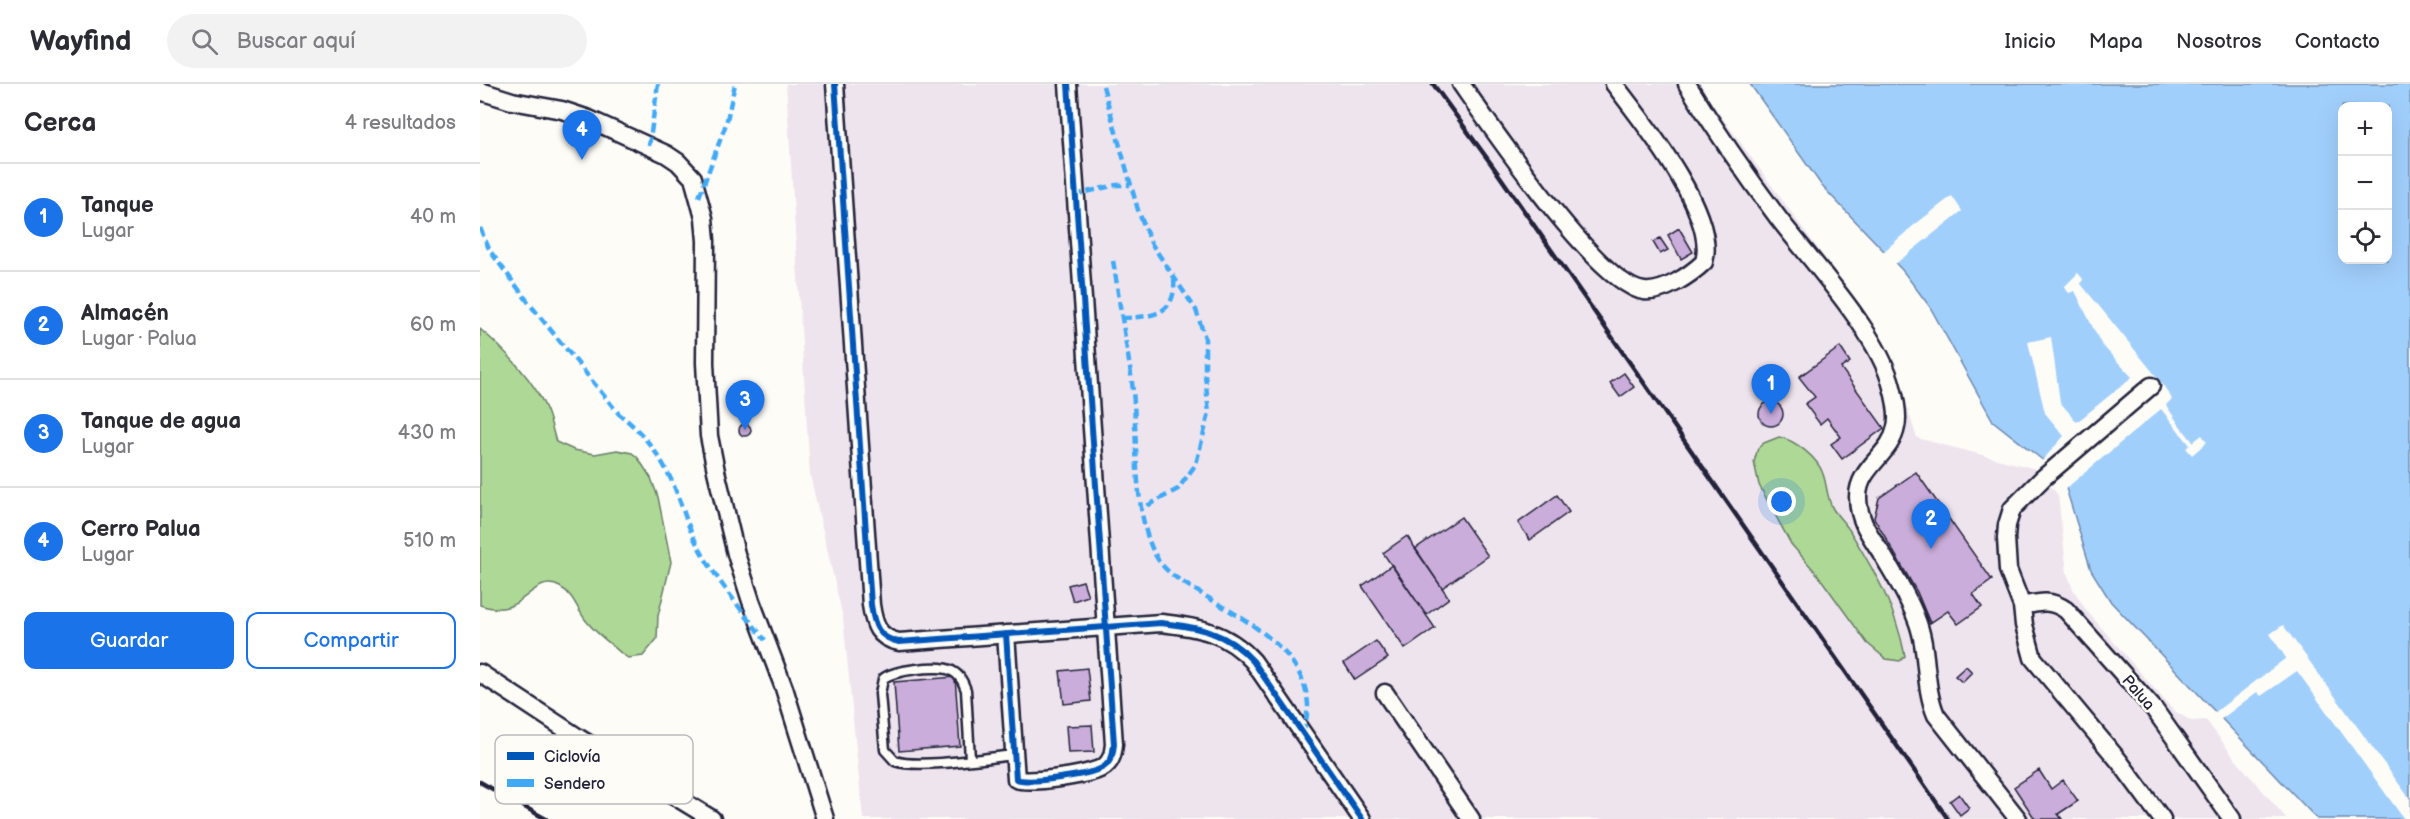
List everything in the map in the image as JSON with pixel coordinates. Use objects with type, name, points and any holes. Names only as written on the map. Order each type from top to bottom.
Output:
[{"type":"street","points":[[835,84],[870,593],[875,626],[885,637],[899,642],[1161,623],[1194,626],[1222,635],[1253,661],[1362,819]]},
{"type":"street","points":[[1006,634],[1015,776],[1019,781],[1082,774],[1098,770],[1109,762],[1114,744],[1068,84]]},
{"type":"street","points":[[1461,84],[1523,171],[1574,233],[1611,271],[1630,286],[1641,291],[1653,291],[1680,278],[1704,262],[1707,252],[1706,238],[1701,217],[1683,182],[1615,84]]},
{"type":"street","points":[[1687,84],[1751,181],[1850,310],[1871,339],[1883,361],[1892,385],[1896,427],[1888,447],[1861,482],[1858,507],[1862,521],[1908,600],[1919,625],[1934,710],[1949,733],[2018,819]]},
{"type":"street","points":[[480,91],[512,101],[562,110],[589,119],[666,153],[693,178],[705,229],[707,279],[705,363],[710,436],[716,471],[736,554],[784,688],[825,819]]},
{"type":"street","points":[[2151,386],[2043,478],[2012,509],[2007,531],[2008,570],[2022,606],[2024,625],[2033,658],[2120,761],[2162,819]]},
{"type":"street","name":"Palua","points":[[2022,606],[2044,601],[2055,602],[2066,610],[2154,709],[2232,819]]},
{"type":"street","points":[[480,673],[574,735]]},
{"type":"street","points":[[1385,693],[1472,819]]},
{"type":"street","points":[[687,804],[712,819]]},
{"type":"lane","points":[[970,759],[966,690],[957,674],[939,668],[892,673],[883,679],[880,694],[885,750],[890,758],[902,763],[970,759],[1014,755]]},
{"type":"shaded area","points":[[786,84],[1701,84],[1710,101],[1854,298],[1889,353],[1917,438],[2036,469],[2058,495],[2067,573],[2073,589],[2086,610],[2173,710],[2191,721],[2206,720],[2236,760],[2287,819],[863,819],[843,618],[810,475]]},
{"type":"green space","points":[[480,329],[509,356],[535,388],[547,411],[556,442],[574,450],[595,454],[617,450],[632,453],[651,478],[658,497],[671,562],[658,616],[657,639],[643,656],[628,658],[622,654],[592,627],[565,590],[552,584],[539,587],[507,607],[494,608],[480,605]]},
{"type":"green space","points":[[1779,437],[1805,451],[1820,468],[1833,509],[1848,528],[1890,605],[1905,656],[1900,661],[1886,659],[1867,643],[1818,575],[1791,544],[1759,485],[1754,462],[1758,448]]},
{"type":"water","points":[[1750,84],[2410,84],[2410,819],[2317,819],[2111,602],[2091,570],[2066,488],[2049,465],[1993,421],[1930,307],[1903,271],[1822,186]]},
{"type":"pier","points":[[1952,196],[1962,211],[1894,265],[1882,253],[1913,226]]},
{"type":"pier","points":[[2078,273],[2083,279],[2081,284],[2161,382],[2172,399],[2166,405],[2178,423],[2193,442],[2202,435],[2207,442],[2192,455],[2186,448],[2190,445],[2161,409],[2064,490],[2058,479],[2041,462],[2064,436],[2045,413],[2028,342],[2051,337],[2060,402],[2077,422],[2132,377],[2101,344],[2075,291],[2069,293],[2064,287]]},
{"type":"pier","points":[[2283,625],[2410,799],[2410,819],[2404,819],[2297,671],[2261,696],[2257,692],[2220,720],[2214,713],[2286,658],[2270,634]]},
{"type":"building","points":[[1679,228],[1693,252],[1681,259],[1668,235]]},
{"type":"building","points":[[1660,238],[1668,250],[1660,254],[1653,242]]},
{"type":"building","points":[[1840,347],[1850,362],[1841,368],[1884,428],[1842,459],[1831,444],[1841,437],[1827,418],[1820,424],[1805,404],[1815,397],[1799,377]]},
{"type":"building","points":[[1624,373],[1634,387],[1620,397],[1610,383]]},
{"type":"building","points":[[1771,402],[1779,406],[1783,414],[1779,422],[1771,426],[1763,422],[1759,414],[1763,406]]},
{"type":"building","points":[[747,424],[751,430],[747,436],[743,436],[739,428]]},
{"type":"building","points":[[1916,472],[1992,580],[1973,594],[1982,607],[1958,624],[1948,611],[1930,623],[1917,592],[1874,518],[1879,498]]},
{"type":"building","points":[[1557,495],[1569,512],[1530,540],[1518,523]]},
{"type":"building","points":[[1461,517],[1488,556],[1442,588],[1415,549]]},
{"type":"building","points":[[1407,536],[1449,598],[1426,615],[1383,553]]},
{"type":"building","points":[[1392,565],[1435,628],[1405,649],[1362,586]]},
{"type":"building","points":[[1083,581],[1088,596],[1073,601],[1068,585]]},
{"type":"building","points":[[1376,641],[1388,658],[1355,680],[1344,663]]},
{"type":"building","points":[[1966,666],[1972,672],[1962,682],[1955,676]]},
{"type":"building","points":[[1087,668],[1091,701],[1064,704],[1060,671]]},
{"type":"building","points":[[955,677],[960,746],[899,751],[894,682]]},
{"type":"building","points":[[1092,725],[1094,752],[1068,753],[1066,726]]},
{"type":"building","points":[[2039,770],[2051,789],[2063,780],[2078,801],[2058,814],[2062,819],[2035,819],[2014,787]]},
{"type":"building","points":[[1959,794],[1969,808],[1960,815],[1950,801]]},
{"type":"railway","points":[[1433,84],[1492,165],[1948,819]]},
{"type":"railway","points":[[480,782],[495,790]]},
{"type":"railway","points":[[519,804],[546,819]]},
{"type":"marked path","points":[[649,146],[658,84]]},
{"type":"marked path","points":[[699,197],[726,124],[735,84]]},
{"type":"marked path","points":[[1103,86],[1138,210],[1151,243],[1196,310],[1205,338],[1205,375],[1209,413],[1196,464],[1178,489],[1143,508]]},
{"type":"marked path","points":[[1074,195],[1116,185],[1130,185]]},
{"type":"marked path","points":[[480,228],[490,251],[532,307],[619,414],[639,432],[655,452],[674,486],[701,552],[727,591],[765,640]]},
{"type":"marked path","points":[[1113,261],[1132,383],[1140,502],[1150,544],[1159,561],[1173,576],[1236,614],[1284,652],[1296,667],[1304,685],[1308,705],[1304,732]]},
{"type":"marked path","points":[[1122,318],[1152,315],[1167,307],[1174,290],[1174,278]]},
{"type":"cycle path","points":[[835,84],[871,605],[878,630],[886,637],[899,642],[1161,623],[1200,629],[1222,637],[1233,643],[1253,661],[1362,819]]},
{"type":"cycle path","points":[[1006,634],[1016,779],[1061,778],[1088,773],[1105,766],[1112,756],[1114,744],[1068,84]]},
{"type":"place","name":"Cerro Palua","points":[[582,160]]},
{"type":"place","name":"Tanque","points":[[1771,414]]},
{"type":"place","name":"Tanque de agua","points":[[745,430]]},
{"type":"place","name":"Almacén","points":[[1931,549]]}]
